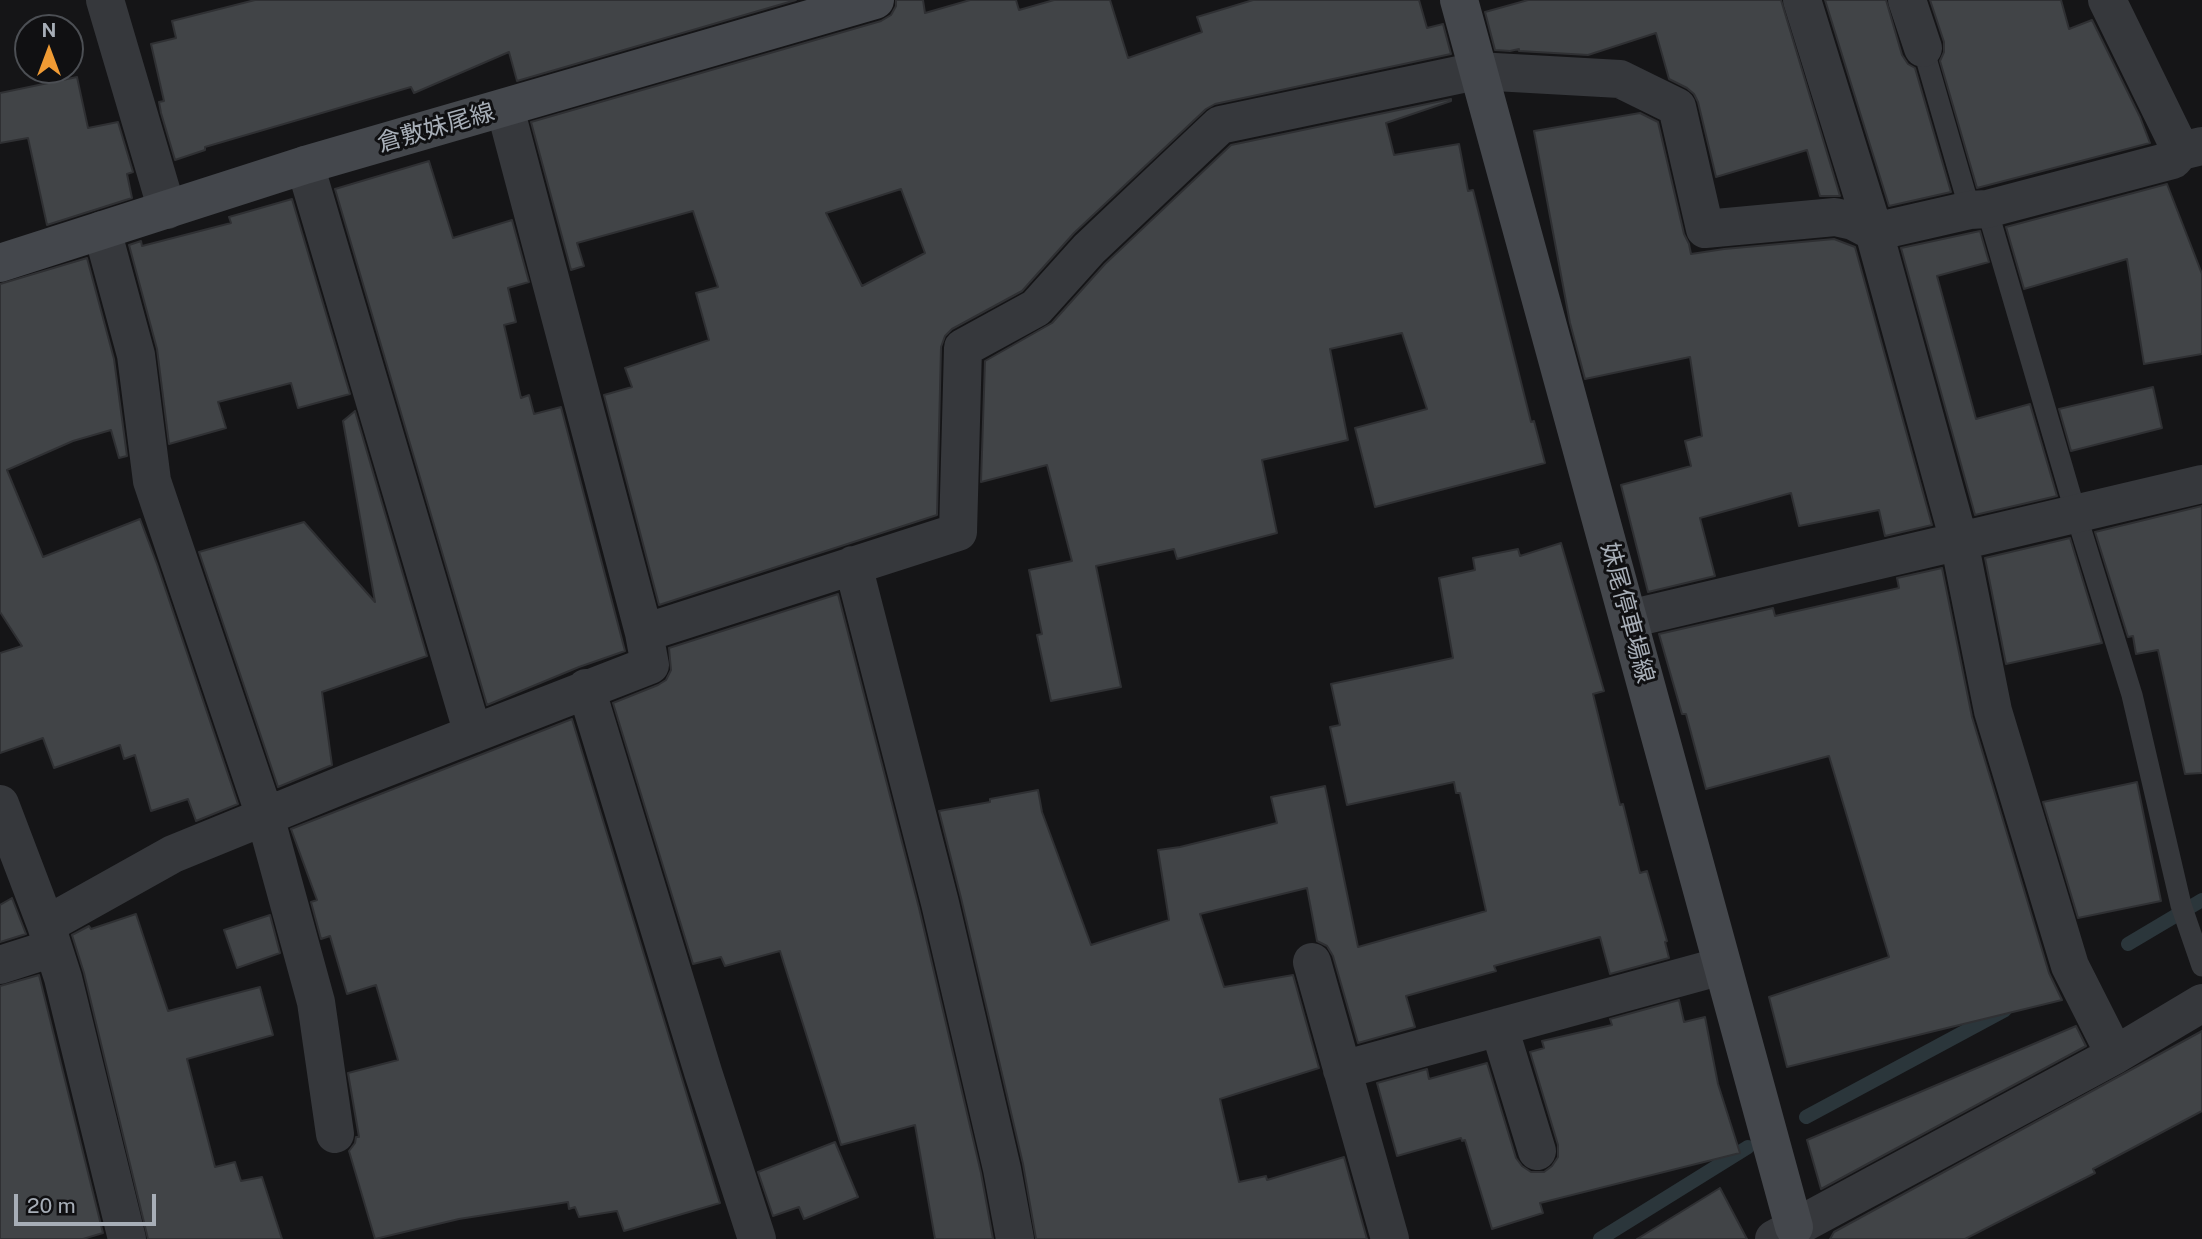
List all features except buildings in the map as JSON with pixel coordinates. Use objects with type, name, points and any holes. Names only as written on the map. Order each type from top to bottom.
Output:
[{"type":"main road","name":"倉敷妹尾線","points":[[0,262],[305,165],[874,0]]},
{"type":"main road","name":"妹尾停車場線","points":[[1459,0],[1629,619],[1789,1235]]},
{"type":"street","points":[[105,0],[167,210]]},
{"type":"street","points":[[1802,0],[1874,232],[1959,541],[1993,711],[2070,966],[2115,1055]]},
{"type":"street","points":[[1906,0],[1923,48]]},
{"type":"street","points":[[644,633],[958,532],[963,348],[1036,307],[1088,249],[1220,125],[1477,71],[1620,79],[1677,107],[1704,229],[1835,217],[1853,221],[1874,232],[1979,209],[2173,160],[2192,149],[2107,0]]},
{"type":"street","points":[[0,965],[50,936],[173,854],[586,688],[650,665],[644,633],[505,108]]},
{"type":"street","points":[[305,165],[473,734]]},
{"type":"street","points":[[102,230],[136,355],[152,481],[265,816],[316,1002],[335,1134]]},
{"type":"street","points":[[1629,619],[2202,484]]},
{"type":"street","points":[[853,565],[940,903],[1002,1169],[1015,1239]]},
{"type":"street","points":[[586,688],[757,1239]]},
{"type":"street","points":[[0,804],[63,978],[127,1239]]},
{"type":"street","points":[[1312,962],[1390,1239]]},
{"type":"street","points":[[1342,1070],[1721,966]]},
{"type":"street","points":[[1789,1235],[2115,1055],[2202,1003]]},
{"type":"street","points":[[1499,1027],[1537,1151]]},
{"type":"lane","points":[[1923,48],[1979,209],[2132,695],[2183,914],[2202,966]]},
{"type":"waterway","points":[[2128,944],[2202,900]]},
{"type":"waterway","points":[[1806,1117],[2005,1010]]},
{"type":"waterway","points":[[1600,1239],[1748,1147]]}]
